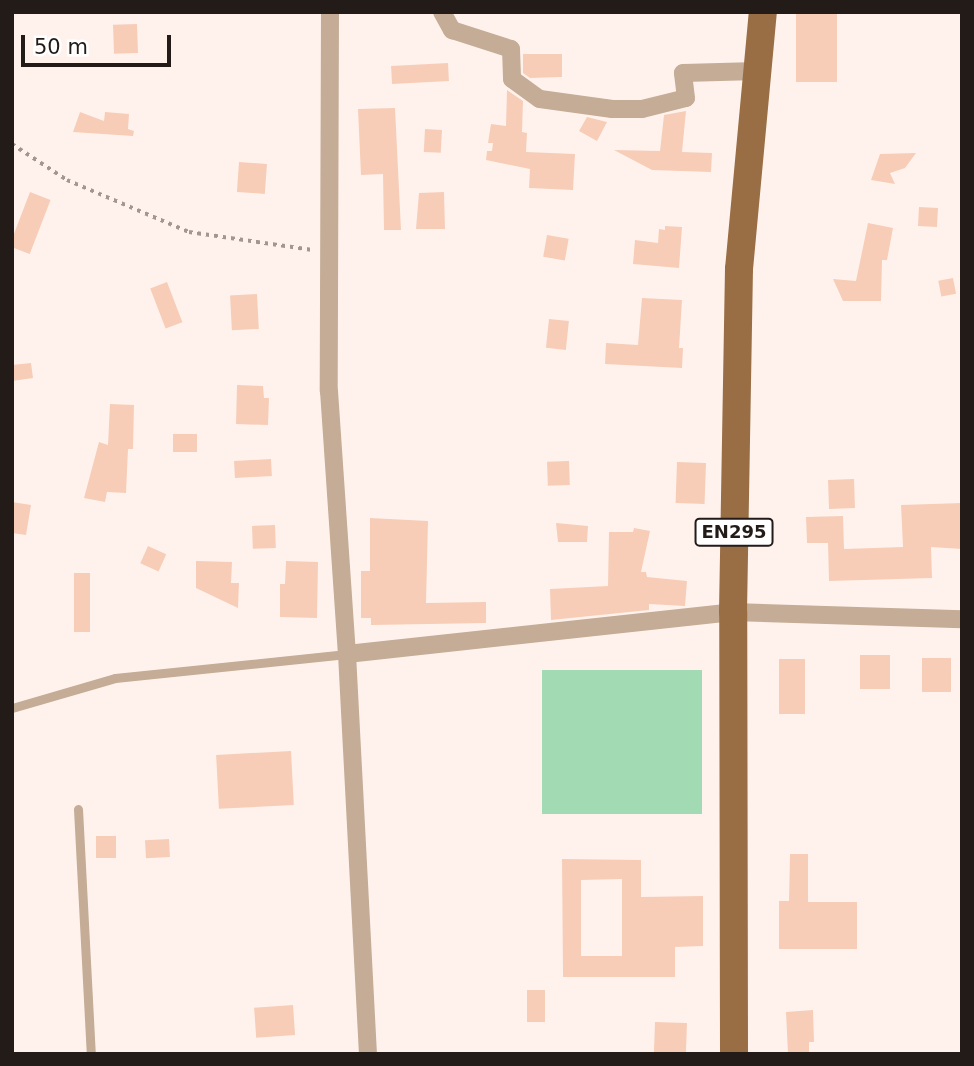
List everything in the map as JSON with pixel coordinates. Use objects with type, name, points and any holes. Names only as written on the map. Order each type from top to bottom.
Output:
[{"type":"main road","name":"EN295","points":[[734,1054],[733,612],[739,269],[762,12]]},
{"type":"street","points":[[330,12],[329,391],[347,654],[368,1054]]},
{"type":"street","points":[[442,12],[452,30],[511,49],[512,79],[540,99],[612,109],[642,109],[686,98],[682,73],[757,71]]},
{"type":"street","points":[[347,654],[733,612],[962,619]]},
{"type":"lane","points":[[12,708],[115,678],[347,654]]},
{"type":"lane","points":[[78,809],[91,1054]]},
{"type":"path","points":[[12,144],[67,180],[189,232],[330,253]]},
{"type":"green space","points":[[542,670],[702,670],[702,814],[542,814]]},
{"type":"building","points":[[796,12],[837,12],[837,82],[796,82]]},
{"type":"building","points":[[137,24],[138,53],[114,54],[113,25]]},
{"type":"building","points":[[523,54],[562,54],[562,77],[530,78],[523,73]]},
{"type":"building","points":[[448,63],[449,81],[392,84],[391,66]]},
{"type":"building","points":[[507,90],[523,101],[522,132],[527,133],[526,152],[575,154],[573,190],[529,188],[530,169],[486,160],[487,151],[492,151],[493,143],[488,143],[491,124],[506,126]]},
{"type":"building","points":[[395,108],[401,230],[384,230],[383,174],[361,175],[358,109]]},
{"type":"building","points":[[686,111],[682,152],[712,153],[711,172],[652,170],[614,150],[660,151],[664,115]]},
{"type":"building","points":[[80,112],[104,121],[105,112],[129,114],[128,129],[134,131],[133,136],[73,132]]},
{"type":"building","points":[[587,117],[607,122],[597,141],[579,131]]},
{"type":"building","points":[[425,129],[442,130],[441,153],[424,152]]},
{"type":"building","points":[[916,153],[905,168],[890,173],[895,184],[871,180],[880,154]]},
{"type":"building","points":[[239,162],[267,164],[265,194],[237,192]]},
{"type":"building","points":[[30,192],[51,200],[30,254],[12,247],[12,239]]},
{"type":"building","points":[[444,192],[445,229],[416,229],[419,193]]},
{"type":"building","points":[[919,207],[938,208],[937,227],[918,226]]},
{"type":"building","points":[[868,223],[893,228],[887,260],[882,260],[881,301],[843,301],[833,279],[856,281]]},
{"type":"building","points":[[665,226],[682,227],[679,268],[633,264],[635,240],[658,243],[659,229],[665,230]]},
{"type":"building","points":[[547,235],[569,239],[565,260],[543,257]]},
{"type":"building","points":[[953,278],[956,294],[941,297],[938,281]]},
{"type":"building","points":[[167,282],[182,322],[166,329],[150,288]]},
{"type":"building","points":[[257,294],[259,329],[232,330],[230,295]]},
{"type":"building","points":[[642,298],[682,300],[679,348],[683,348],[682,368],[605,364],[606,343],[638,345]]},
{"type":"building","points":[[549,319],[569,321],[566,350],[546,348]]},
{"type":"building","points":[[31,363],[33,378],[12,381],[12,365]]},
{"type":"building","points":[[237,385],[263,386],[264,398],[269,398],[268,425],[236,424]]},
{"type":"building","points":[[110,404],[134,405],[133,449],[128,449],[126,493],[107,492],[105,502],[84,498],[99,442],[108,445]]},
{"type":"building","points":[[173,434],[197,434],[197,452],[173,452]]},
{"type":"building","points":[[271,459],[272,476],[235,478],[234,461]]},
{"type":"building","points":[[569,461],[570,485],[548,486],[547,462]]},
{"type":"building","points":[[677,462],[706,463],[705,504],[676,503]]},
{"type":"building","points":[[854,479],[855,508],[829,509],[828,480]]},
{"type":"building","points":[[12,502],[31,505],[26,535],[12,533]]},
{"type":"building","points":[[962,503],[962,549],[931,547],[932,578],[829,581],[828,543],[807,543],[806,517],[843,516],[844,549],[903,547],[901,505]]},
{"type":"building","points":[[370,518],[428,521],[426,603],[486,602],[486,623],[371,625],[371,618],[361,618],[361,571],[370,571]]},
{"type":"building","points":[[556,523],[588,526],[587,542],[558,542]]},
{"type":"building","points":[[275,525],[276,548],[253,549],[252,526]]},
{"type":"building","points":[[634,528],[650,531],[641,572],[646,572],[647,577],[687,581],[685,606],[649,604],[649,610],[551,620],[550,589],[608,586],[609,532],[633,532]]},
{"type":"building","points":[[148,546],[166,554],[159,571],[140,563]]},
{"type":"building","points":[[196,561],[232,562],[231,583],[239,583],[238,608],[196,588]]},
{"type":"building","points":[[286,561],[318,562],[317,618],[280,617],[280,584],[285,584]]},
{"type":"building","points":[[74,573],[90,573],[90,632],[74,632]]},
{"type":"building","points":[[860,655],[890,655],[890,689],[860,689]]},
{"type":"building","points":[[922,658],[951,658],[951,692],[922,692]]},
{"type":"building","points":[[779,659],[805,659],[805,714],[779,714]]},
{"type":"building","points":[[291,751],[294,805],[219,809],[216,755]]},
{"type":"building","points":[[96,836],[116,836],[116,858],[96,858]]},
{"type":"building","points":[[169,839],[170,857],[146,858],[145,840]]},
{"type":"building","points":[[790,854],[808,854],[808,902],[857,902],[857,949],[779,949],[779,901],[789,901]]},
{"type":"building","points":[[562,859],[641,860],[641,897],[703,896],[703,946],[675,947],[675,977],[563,977]],"holes":[[[622,879],[622,956],[581,956],[581,880]]]},
{"type":"building","points":[[527,990],[545,990],[545,1022],[527,1022]]},
{"type":"building","points":[[293,1005],[295,1035],[256,1038],[254,1008]]},
{"type":"building","points":[[813,1010],[814,1042],[809,1042],[809,1054],[788,1054],[786,1012]]},
{"type":"building","points":[[655,1022],[687,1023],[686,1054],[654,1054]]}]
